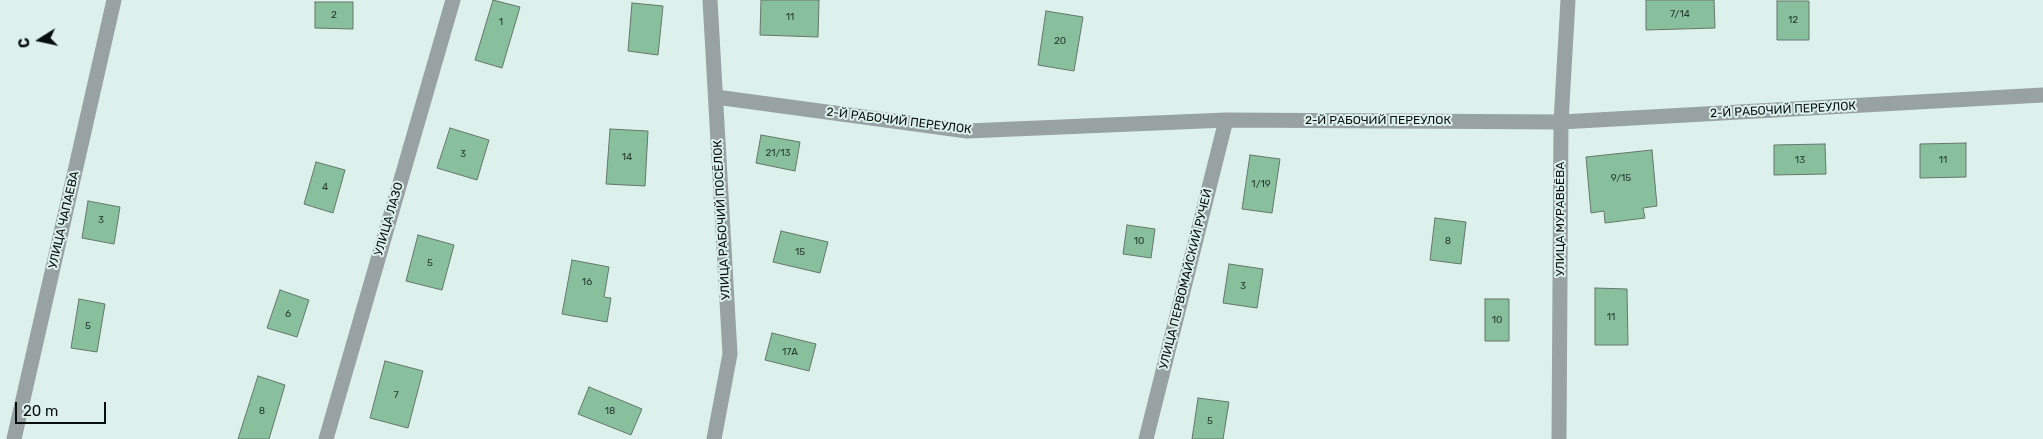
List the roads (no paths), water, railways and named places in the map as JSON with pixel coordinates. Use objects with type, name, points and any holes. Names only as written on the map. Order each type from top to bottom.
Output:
[{"type":"street","name":"УЛИЦА ЧАПАЕВА","points":[[14,439],[114,0]]},
{"type":"street","name":"УЛИЦА ЛАЗО","points":[[326,439],[453,0]]},
{"type":"street","name":"УЛИЦА РАБОЧИЙ ПОСЁЛОК","points":[[710,0],[730,354],[714,439]]},
{"type":"street","name":"УЛИЦА МУРАВЬЁВА","points":[[1559,439],[1561,122],[1568,0]]},
{"type":"street","name":"2-Й РАБОЧИЙ ПЕРЕУЛОК","points":[[716,97],[967,131],[1226,120],[1561,122],[2043,95]]},
{"type":"street","name":"УЛИЦА ПЕРВОМАЙСКИЙ РУЧЕЙ","points":[[1146,439],[1226,120]]}]
